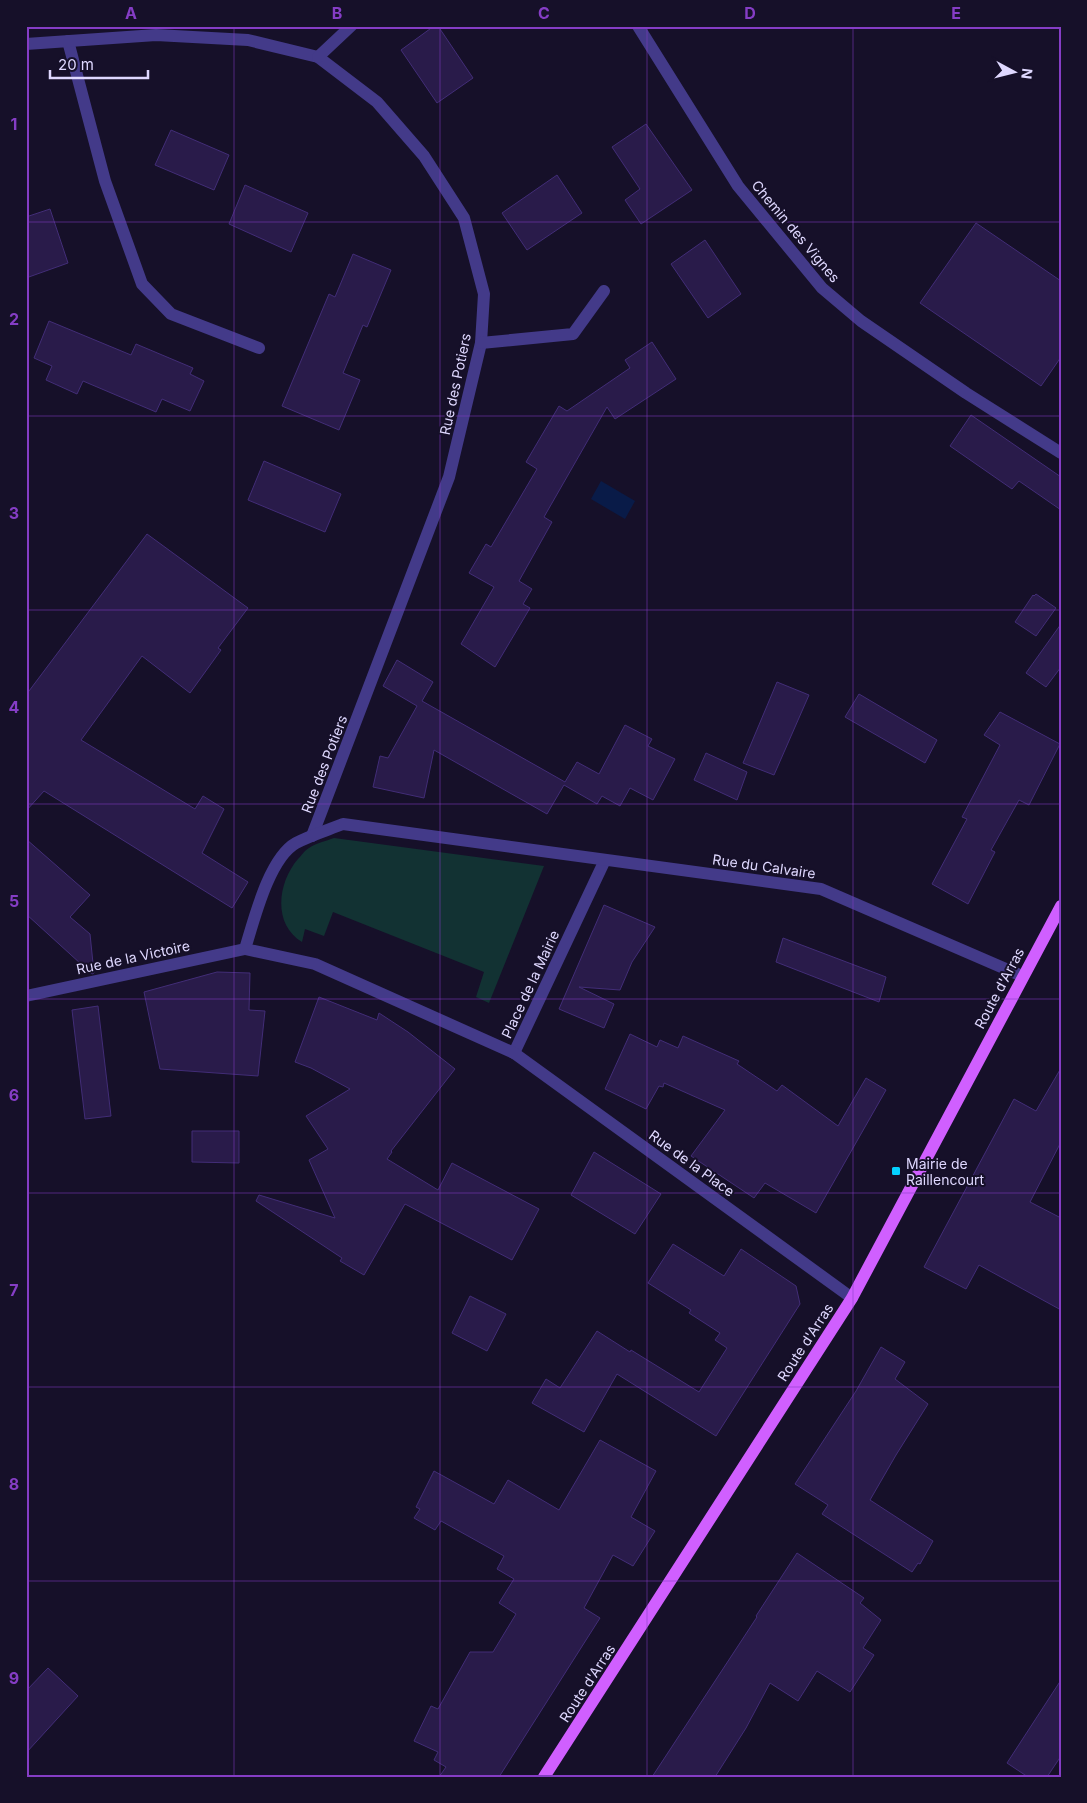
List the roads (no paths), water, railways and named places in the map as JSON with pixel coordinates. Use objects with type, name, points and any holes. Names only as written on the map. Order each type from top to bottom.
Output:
[{"type":"main road","name":"Route d'Arras","points":[[544,1777],[852,1298],[1061,906]]},
{"type":"street","points":[[318,57],[351,26]]},
{"type":"street","name":"Chemin des Vignes","points":[[638,26],[738,186],[822,288],[861,321],[966,393],[1061,454]]},
{"type":"street","name":"Rue des Potiers","points":[[26,44],[156,35],[248,40],[318,57],[376,102],[424,156],[464,218],[484,294],[481,343],[449,477],[312,836]]},
{"type":"street","points":[[68,41],[106,181],[142,284],[171,314],[259,348]]},
{"type":"street","points":[[481,343],[573,334],[604,291]]},
{"type":"street","points":[[245,949],[259,906],[277,862],[295,844],[343,824],[604,860]]},
{"type":"street","name":"Rue du Calvaire","points":[[604,860],[821,889],[1022,976]]},
{"type":"street","name":"Place de la Mairie","points":[[245,949],[315,964],[514,1053],[604,860]]},
{"type":"street","name":"Rue de la Victoire","points":[[26,996],[245,949]]},
{"type":"street","name":"Rue de la Place","points":[[514,1053],[852,1298]]},
{"type":"water","points":[[601,481],[635,501],[625,519],[591,499]]},
{"type":"place","name":"Mairie de Raillencourt","points":[[896,1171]]}]
